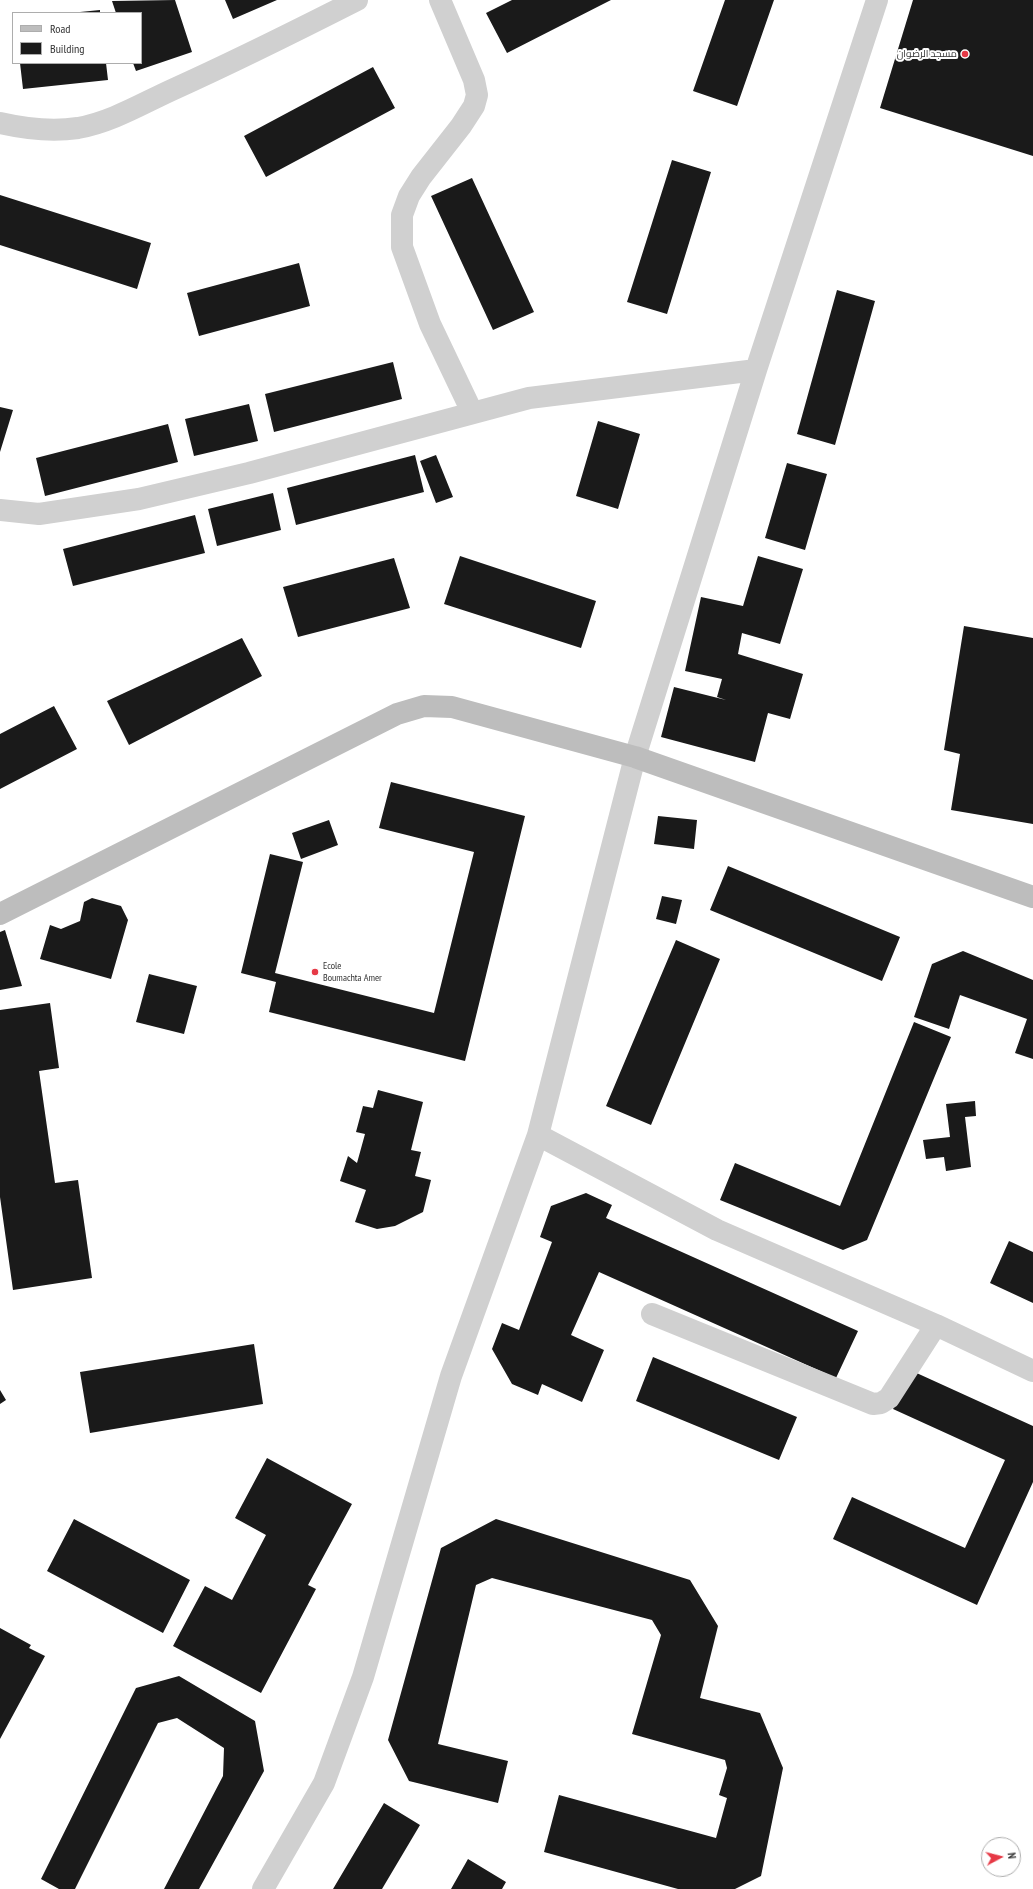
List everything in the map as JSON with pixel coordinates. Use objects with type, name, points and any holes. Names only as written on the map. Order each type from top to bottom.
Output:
[{"type":"main road","points":[[0,914],[397,714],[424,706],[452,707],[635,757],[1033,897]]},
{"type":"street","points":[[0,122],[26,129],[49,130],[79,127],[115,116],[262,48],[357,0]]},
{"type":"street","points":[[440,0],[474,80],[477,95],[474,106],[461,126],[421,177],[409,196],[402,215],[402,247],[430,324],[472,412]]},
{"type":"street","points":[[263,1889],[324,1783],[363,1677],[451,1376],[538,1135],[635,757],[756,370],[877,0]]},
{"type":"street","points":[[0,510],[39,514],[139,499],[249,472],[529,398],[756,370]]},
{"type":"street","points":[[538,1135],[717,1230],[936,1325],[1033,1371]]},
{"type":"street","points":[[652,1314],[873,1404],[889,1398],[936,1325]]},
{"type":"building","points":[[175,0],[192,52],[136,71],[133,64],[142,64],[142,12],[116,12],[112,1]]},
{"type":"building","points":[[225,0],[277,0],[233,19]]},
{"type":"building","points":[[512,0],[611,0],[507,53],[486,13]]},
{"type":"building","points":[[725,0],[774,0],[737,106],[693,91]]},
{"type":"building","name":"مسجد الرضوان","points":[[913,0],[1033,0],[1033,156],[880,108]]},
{"type":"building","points":[[100,10],[100,12],[80,12]]},
{"type":"building","points":[[20,64],[106,64],[108,80],[23,89]]},
{"type":"building","points":[[373,67],[395,108],[266,177],[244,136]]},
{"type":"building","points":[[672,160],[711,172],[667,314],[627,302]]},
{"type":"building","points":[[472,178],[534,312],[493,330],[431,196]]},
{"type":"building","points":[[0,195],[151,243],[137,289],[0,245]]},
{"type":"building","points":[[299,263],[310,306],[199,336],[187,293]]},
{"type":"building","points":[[837,290],[875,301],[835,445],[797,434]]},
{"type":"building","points":[[393,362],[402,399],[274,432],[265,394]]},
{"type":"building","points":[[249,404],[258,441],[194,456],[185,419]]},
{"type":"building","points":[[0,407],[13,410],[0,452]]},
{"type":"building","points":[[598,421],[640,434],[618,509],[576,496]]},
{"type":"building","points":[[168,424],[178,462],[45,496],[36,458]]},
{"type":"building","points":[[415,455],[424,492],[296,525],[287,488]]},
{"type":"building","points":[[436,455],[453,497],[436,503],[420,461]]},
{"type":"building","points":[[787,463],[827,474],[805,550],[765,538]]},
{"type":"building","points":[[273,493],[281,530],[217,546],[208,509]]},
{"type":"building","points":[[195,515],[205,553],[73,586],[63,549]]},
{"type":"building","points":[[460,556],[596,601],[581,648],[444,604]]},
{"type":"building","points":[[758,556],[803,569],[780,644],[742,633],[738,654],[803,674],[790,719],[768,713],[755,762],[661,737],[674,687],[726,700],[717,697],[722,679],[685,671],[701,597],[743,606]]},
{"type":"building","points":[[394,558],[410,608],[298,637],[283,587]]},
{"type":"building","points":[[964,626],[1033,638],[1033,824],[951,810],[960,754],[944,750]]},
{"type":"building","points":[[242,638],[262,676],[129,745],[107,701]]},
{"type":"building","points":[[54,706],[77,749],[0,789],[0,734]]},
{"type":"building","points":[[391,782],[525,816],[465,1061],[269,1012],[276,982],[241,973],[270,854],[303,862],[275,973],[434,1013],[474,852],[379,828]]},
{"type":"building","points":[[658,816],[697,820],[694,849],[654,844]]},
{"type":"building","points":[[329,820],[338,845],[301,859],[292,833]]},
{"type":"building","points":[[728,866],[900,937],[882,981],[710,910]]},
{"type":"building","points":[[662,896],[682,900],[676,924],[656,919]]},
{"type":"building","points":[[92,898],[121,906],[128,920],[111,979],[40,959],[50,925],[61,929],[80,921],[84,902]]},
{"type":"building","points":[[5,930],[22,986],[0,990],[0,932]]},
{"type":"building","points":[[676,940],[720,959],[651,1125],[606,1106]]},
{"type":"building","points":[[963,951],[1033,980],[1033,1059],[1015,1053],[1027,1019],[960,995],[949,1029],[914,1017],[932,964]]},
{"type":"building","points":[[149,974],[197,986],[184,1034],[136,1022]]},
{"type":"building","points":[[50,1003],[59,1068],[39,1071],[55,1183],[78,1180],[92,1278],[13,1290],[0,1197],[0,1010]]},
{"type":"building","points":[[914,1022],[951,1037],[867,1240],[843,1250],[720,1200],[735,1163],[840,1206]]},
{"type":"building","points":[[378,1090],[423,1102],[411,1150],[421,1152],[415,1176],[431,1180],[423,1212],[395,1226],[377,1229],[355,1222],[366,1190],[340,1181],[348,1156],[357,1163],[365,1134],[356,1132],[363,1106],[373,1108]]},
{"type":"building","points":[[975,1101],[976,1116],[965,1117],[971,1167],[946,1171],[944,1157],[926,1159],[923,1140],[950,1137],[946,1104]]},
{"type":"building","points":[[586,1193],[612,1205],[606,1218],[858,1331],[836,1378],[599,1272],[571,1335],[604,1350],[582,1402],[542,1384],[538,1395],[512,1384],[492,1349],[502,1323],[519,1330],[552,1242],[540,1237],[551,1206]]},
{"type":"building","points":[[1009,1241],[1033,1252],[1033,1303],[990,1283]]},
{"type":"building","points":[[254,1344],[263,1404],[90,1433],[80,1372]]},
{"type":"building","points":[[653,1357],[797,1417],[779,1460],[636,1401]]},
{"type":"building","points":[[910,1370],[1033,1426],[1033,1482],[977,1605],[833,1539],[852,1497],[965,1548],[1005,1460],[893,1409]]},
{"type":"building","points":[[0,1390],[6,1400],[0,1404]]},
{"type":"building","points":[[267,1458],[352,1504],[308,1585],[316,1589],[261,1693],[173,1646],[205,1586],[232,1600],[266,1535],[235,1518]]},
{"type":"building","points":[[74,1519],[190,1580],[163,1633],[47,1571]]},
{"type":"building","points":[[496,1519],[690,1580],[718,1626],[700,1698],[760,1713],[783,1768],[761,1876],[735,1889],[678,1889],[544,1852],[559,1795],[716,1838],[727,1798],[719,1795],[727,1768],[725,1760],[632,1734],[661,1635],[652,1620],[492,1578],[476,1585],[438,1744],[508,1761],[498,1803],[409,1781],[388,1740],[441,1548]]},
{"type":"building","points":[[0,1628],[31,1645],[29,1648],[45,1656],[0,1739]]},
{"type":"building","points":[[179,1676],[255,1721],[264,1771],[199,1889],[164,1889],[223,1776],[224,1748],[177,1718],[158,1723],[75,1889],[59,1889],[41,1879],[136,1688]]},
{"type":"building","points":[[384,1803],[420,1825],[382,1889],[333,1889]]},
{"type":"building","points":[[468,1859],[506,1882],[502,1889],[451,1889]]},
{"type":"place","name":"مسجد الرضوان","points":[[965,54]]},
{"type":"place","name":"Ecole Boumachta Amer","points":[[315,972]]}]
